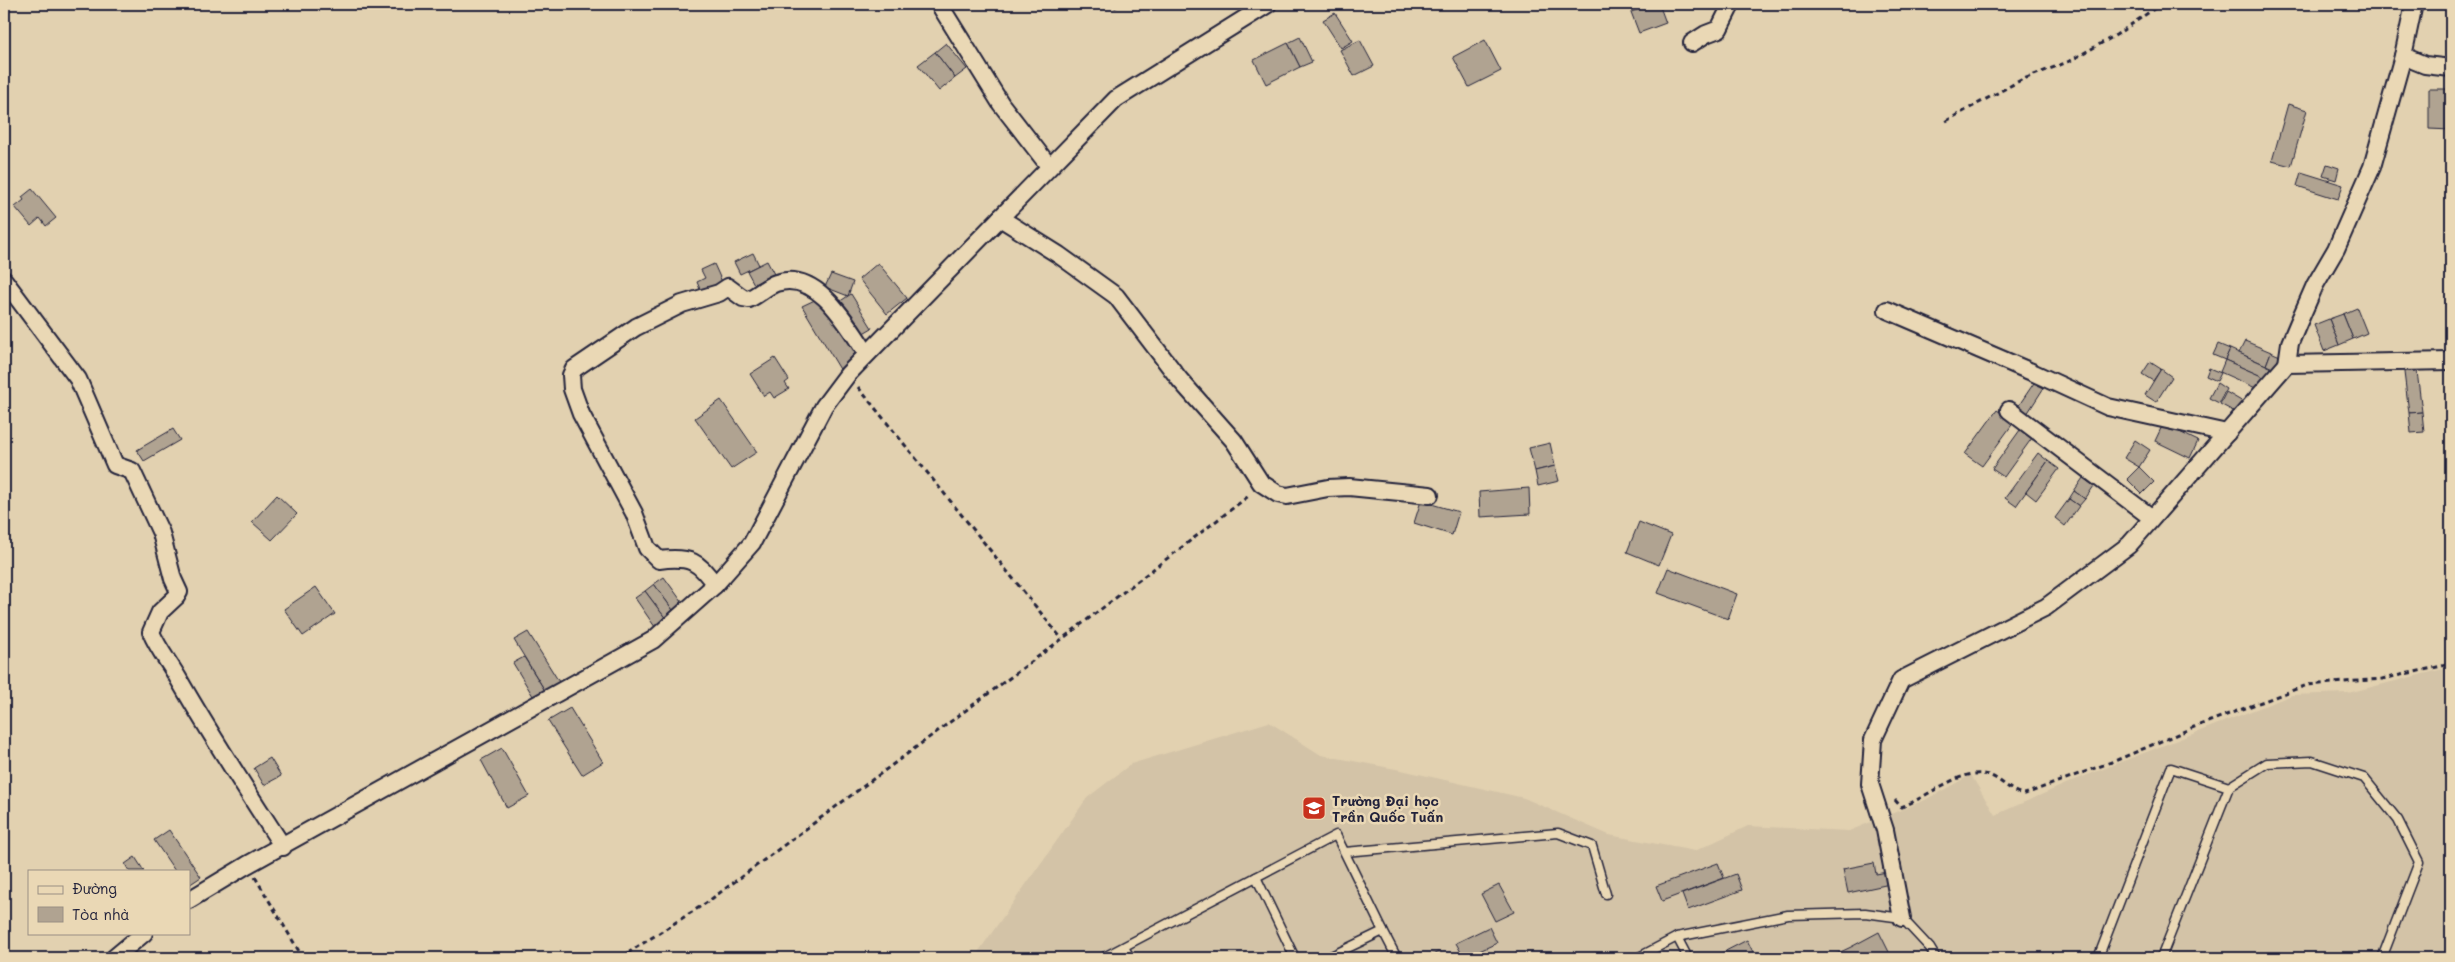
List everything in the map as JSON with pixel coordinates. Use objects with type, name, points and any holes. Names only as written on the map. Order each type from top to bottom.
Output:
[{"type":"street","points":[[940,4],[1001,104],[1049,166]]},
{"type":"street","points":[[190,899],[247,865],[283,847],[653,640],[715,585],[752,543],[824,406],[848,374],[867,354],[1116,99],[1268,4]]},
{"type":"street","points":[[1692,43],[1706,34],[1719,29],[1730,9],[1728,4]]},
{"type":"street","points":[[1902,918],[1885,830],[1870,784],[1874,740],[1901,680],[2046,607],[2129,545],[2287,364],[2290,343],[2295,330],[2315,285],[2336,249],[2372,167],[2403,56],[2414,4]]},
{"type":"street","points":[[2403,56],[2425,65],[2451,68]]},
{"type":"street","points":[[1000,218],[1059,255],[1116,296],[1180,380],[1234,441],[1264,485],[1278,494],[1287,496],[1328,488],[1349,487],[1430,495]]},
{"type":"street","points":[[4,280],[78,379],[115,465],[132,471],[161,533],[178,592],[176,597],[160,612],[151,632],[158,648],[171,665],[197,712],[283,847]]},
{"type":"street","points":[[715,585],[704,569],[694,561],[660,560],[647,548],[634,513],[581,414],[572,389],[571,375],[574,368],[636,327],[682,304],[719,293],[728,287],[743,298],[749,299],[775,283],[790,281],[817,292],[831,301],[867,354]]},
{"type":"street","points":[[1887,310],[2108,407],[2227,433]]},
{"type":"street","points":[[2287,364],[2451,361]]},
{"type":"street","points":[[2008,410],[2152,518]]},
{"type":"street","points":[[114,958],[143,934]]},
{"type":"lane","points":[[2161,958],[2230,787],[2266,764],[2312,761],[2364,778],[2398,820],[2419,862],[2382,958]]},
{"type":"lane","points":[[2098,958],[2171,768],[2230,787]]},
{"type":"lane","points":[[1345,852],[1558,833],[1592,846],[1606,894]]},
{"type":"lane","points":[[1102,958],[1336,835],[1397,958]]},
{"type":"lane","points":[[1256,877],[1295,958]]},
{"type":"lane","points":[[1637,958],[1677,937],[1788,915],[1865,913],[1902,918],[1930,948],[1936,958]]},
{"type":"lane","points":[[1326,958],[1383,931]]},
{"type":"lane","points":[[1677,937],[1688,958]]},
{"type":"lane","points":[[1124,947],[1130,958]]},
{"type":"path","points":[[1946,121],[2021,80],[2070,61],[2162,4]]},
{"type":"path","points":[[848,374],[1062,639]]},
{"type":"path","points":[[620,958],[706,903],[1062,639],[1264,485]]},
{"type":"path","points":[[1893,795],[1896,803],[1901,807],[1967,774],[1976,772],[1995,778],[2014,792],[2025,794],[2117,760],[2194,727],[2307,685],[2382,679],[2451,664]]},
{"type":"path","points":[[247,865],[303,958]]},
{"type":"shaded area","name":"Trường Đại học Trần Quốc Tuấn","points":[[2451,667],[2451,958],[974,958],[1087,798],[1131,764],[1269,722],[1321,755],[1401,770],[1524,798],[1609,835],[1695,851],[1748,826],[1849,831],[1923,801],[1971,775],[1995,815],[2075,780],[2292,695],[2348,693]]},
{"type":"building","points":[[1112,4],[1123,4],[1115,8]]},
{"type":"building","points":[[1653,4],[1659,4],[1666,23],[1639,33],[1631,12]]},
{"type":"building","points":[[1335,13],[1353,41],[1341,48],[1323,20]]},
{"type":"building","points":[[1300,37],[1312,62],[1300,67],[1288,43]]},
{"type":"building","points":[[1360,40],[1374,66],[1354,76],[1340,50]]},
{"type":"building","points":[[1485,40],[1501,71],[1469,87],[1453,57]]},
{"type":"building","points":[[946,43],[967,69],[955,78],[935,52]]},
{"type":"building","points":[[1288,43],[1300,67],[1266,84],[1254,60]]},
{"type":"building","points":[[935,52],[955,78],[939,91],[918,65]]},
{"type":"building","points":[[2429,89],[2451,89],[2451,130],[2429,129]]},
{"type":"building","points":[[2288,104],[2307,110],[2291,166],[2272,161]]},
{"type":"building","points":[[2327,164],[2339,168],[2336,180],[2323,176]]},
{"type":"building","points":[[2301,172],[2343,185],[2338,199],[2297,186]]},
{"type":"building","points":[[32,189],[56,218],[46,226],[40,218],[31,226],[15,207],[24,200],[22,197]]},
{"type":"building","points":[[753,253],[759,265],[740,274],[734,262]]},
{"type":"building","points":[[767,261],[774,274],[754,284],[747,271]]},
{"type":"building","points":[[878,263],[907,298],[887,314],[859,279]]},
{"type":"building","points":[[714,264],[723,284],[702,294],[697,282],[705,278],[701,270]]},
{"type":"building","points":[[831,274],[853,282],[848,296],[825,287]]},
{"type":"building","points":[[851,294],[872,328],[860,335],[839,302]]},
{"type":"building","points":[[819,298],[857,351],[841,371],[802,306]]},
{"type":"building","points":[[2357,308],[2367,333],[2353,339],[2343,314]]},
{"type":"building","points":[[2343,314],[2353,339],[2339,345],[2329,319]]},
{"type":"building","points":[[2329,319],[2339,345],[2324,351],[2314,325]]},
{"type":"building","points":[[2245,341],[2271,352],[2266,365],[2239,353]]},
{"type":"building","points":[[2218,344],[2230,349],[2225,360],[2213,355]]},
{"type":"building","points":[[2230,349],[2275,369],[2270,380],[2225,360]]},
{"type":"building","points":[[2271,352],[2280,356],[2275,369],[2266,365]]},
{"type":"building","points":[[775,358],[789,380],[785,383],[789,389],[774,398],[770,392],[764,396],[750,374]]},
{"type":"building","points":[[2225,360],[2266,378],[2260,390],[2220,372]]},
{"type":"building","points":[[2150,362],[2161,369],[2153,381],[2142,374]]},
{"type":"building","points":[[2416,363],[2422,412],[2409,413],[2403,364]]},
{"type":"building","points":[[2209,368],[2221,373],[2217,381],[2206,376]]},
{"type":"building","points":[[2161,369],[2172,377],[2156,402],[2145,395]]},
{"type":"building","points":[[2036,380],[2045,386],[2027,414],[2017,408]]},
{"type":"building","points":[[2217,383],[2226,389],[2219,403],[2209,398]]},
{"type":"building","points":[[2226,392],[2243,402],[2237,413],[2220,404]]},
{"type":"building","points":[[721,400],[757,452],[731,469],[695,418]]},
{"type":"building","points":[[1997,410],[2014,422],[1982,466],[1965,454]]},
{"type":"building","points":[[2422,412],[2424,432],[2411,433],[2409,413]]},
{"type":"building","points":[[2163,424],[2198,441],[2190,458],[2155,441]]},
{"type":"building","points":[[173,429],[180,440],[144,461],[137,450]]},
{"type":"building","points":[[2020,430],[2032,438],[2004,477],[1992,469]]},
{"type":"building","points":[[2135,440],[2150,450],[2139,467],[2124,458]]},
{"type":"building","points":[[1550,443],[1555,466],[1535,471],[1529,448]]},
{"type":"building","points":[[2038,453],[2048,461],[2016,506],[2005,498]]},
{"type":"building","points":[[2048,461],[2059,469],[2036,500],[2026,492]]},
{"type":"building","points":[[1555,466],[1559,481],[1538,486],[1535,471]]},
{"type":"building","points":[[2139,467],[2154,482],[2142,494],[2127,479]]},
{"type":"building","points":[[2083,478],[2094,486],[2085,499],[2074,491]]},
{"type":"building","points":[[1529,488],[1530,514],[1480,517],[1479,492]]},
{"type":"building","points":[[2074,491],[2085,499],[2079,506],[2069,499]]},
{"type":"building","points":[[277,495],[297,514],[272,540],[252,522]]},
{"type":"building","points":[[2069,499],[2079,506],[2065,526],[2055,518]]},
{"type":"building","points":[[1421,501],[1459,512],[1452,535],[1414,523]]},
{"type":"building","points":[[1639,522],[1671,535],[1659,565],[1627,552]]},
{"type":"building","points":[[1668,568],[1737,594],[1728,619],[1658,593]]},
{"type":"building","points":[[664,577],[685,606],[675,613],[654,584]]},
{"type":"building","points":[[654,584],[675,613],[666,619],[645,591]]},
{"type":"building","points":[[316,587],[335,614],[303,636],[284,609]]},
{"type":"building","points":[[645,591],[666,619],[655,627],[635,598]]},
{"type":"building","points":[[528,632],[561,685],[547,694],[514,640]]},
{"type":"building","points":[[524,657],[547,694],[536,701],[513,663]]},
{"type":"building","points":[[570,708],[603,762],[582,775],[548,721]]},
{"type":"building","points":[[502,748],[529,796],[507,808],[481,760]]},
{"type":"building","points":[[270,758],[281,776],[264,785],[254,768]]},
{"type":"building","points":[[169,830],[201,877],[190,884],[190,870],[174,870],[154,840]]},
{"type":"building","points":[[135,857],[143,870],[128,870],[125,864]]},
{"type":"building","points":[[1718,863],[1724,878],[1662,901],[1656,886]]},
{"type":"building","points":[[1874,863],[1876,874],[1887,872],[1890,884],[1848,893],[1843,869]]},
{"type":"building","points":[[1736,874],[1742,890],[1688,910],[1682,894]]},
{"type":"building","points":[[1499,885],[1514,912],[1495,921],[1481,894]]},
{"type":"building","points":[[1489,927],[1497,943],[1464,958],[1456,943]]},
{"type":"building","points":[[1879,932],[1892,958],[1828,958],[1851,947]]},
{"type":"building","points":[[1747,940],[1756,958],[1712,958]]},
{"type":"building","points":[[1438,952],[1441,958],[1427,958]]},
{"type":"place","name":"Trường Đại học Trần Quốc Tuấn","points":[[1314,808]]}]
